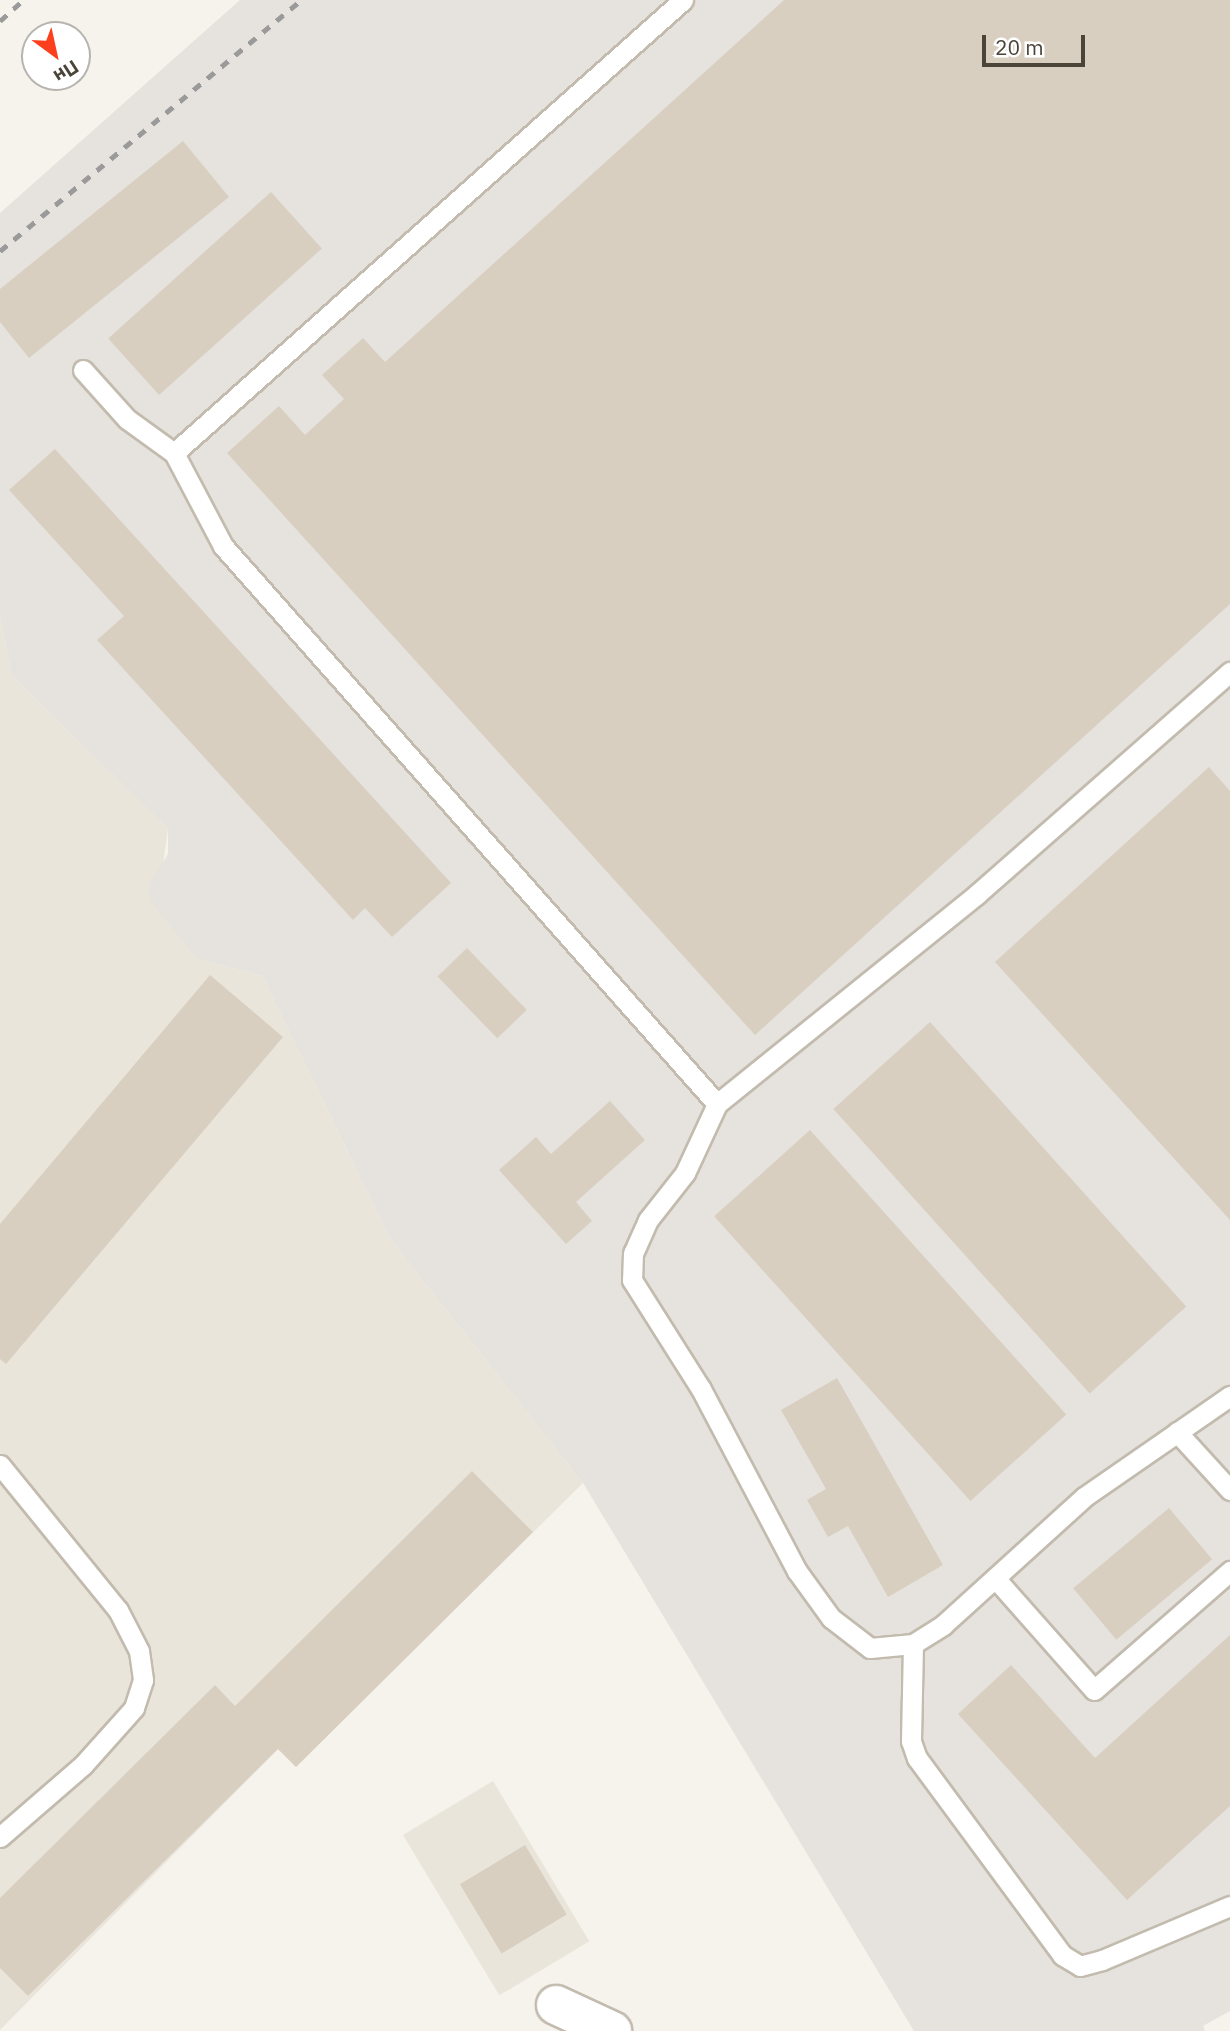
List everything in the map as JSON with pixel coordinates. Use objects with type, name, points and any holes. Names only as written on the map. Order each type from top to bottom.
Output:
[{"type":"street","points":[[556,2005],[612,2031]]},
{"type":"lane","points":[[174,453],[683,0]]},
{"type":"lane","points":[[83,370],[127,419],[174,453],[223,546],[718,1104]]},
{"type":"lane","points":[[1230,672],[977,894],[718,1104],[685,1173],[648,1220],[633,1253],[632,1280],[701,1389],[797,1572],[831,1618],[870,1648],[913,1644],[995,1578],[1084,1497],[1230,1395]]},
{"type":"lane","points":[[1177,1432],[1230,1490]]},
{"type":"lane","points":[[0,1465],[118,1610],[139,1651],[143,1680],[134,1708],[83,1765],[0,1837]]},
{"type":"lane","points":[[995,1578],[1094,1690],[1230,1571]]},
{"type":"lane","points":[[913,1644],[911,1741],[917,1758],[1062,1955],[1080,1966],[1102,1960],[1230,1906]]},
{"type":"shaded area","points":[[240,0],[1230,0],[1230,2011],[1203,2026],[1205,2031],[914,2031],[583,1483],[391,1240],[262,976],[197,959],[150,901],[148,886],[168,854],[168,829],[11,675],[0,616],[0,213]]},
{"type":"shaded area","points":[[0,616],[11,675],[168,829],[162,871],[148,886],[197,959],[262,976],[391,1240],[583,1483],[296,1767],[278,1749],[0,2030]]},
{"type":"shaded area","points":[[493,1781],[589,1941],[499,1995],[403,1835]]},
{"type":"building","points":[[784,0],[1230,0],[1230,604],[755,1035],[227,453],[279,406],[305,435],[344,399],[322,375],[363,338],[385,362]]},
{"type":"building","points":[[183,141],[229,197],[29,358],[0,322],[0,289]]},
{"type":"building","points":[[271,192],[322,248],[159,395],[108,339]]},
{"type":"building","points":[[55,449],[451,883],[392,937],[365,908],[353,920],[97,640],[124,616],[9,490]]},
{"type":"building","points":[[1209,767],[1230,791],[1230,1220],[995,962]]},
{"type":"building","points":[[467,948],[527,1010],[497,1038],[438,976]]},
{"type":"building","points":[[210,975],[283,1037],[6,1364],[0,1359],[0,1224]]},
{"type":"building","points":[[930,1022],[1186,1307],[1090,1394],[833,1109]]},
{"type":"building","points":[[610,1101],[645,1140],[576,1202],[592,1221],[566,1244],[499,1170],[536,1137],[551,1154]]},
{"type":"building","points":[[810,1130],[1066,1415],[970,1501],[714,1216]]},
{"type":"building","points":[[837,1378],[943,1565],[888,1597],[848,1526],[828,1537],[807,1500],[826,1489],[781,1410]]},
{"type":"building","points":[[472,1471],[533,1532],[296,1767],[278,1749],[28,1996],[0,1968],[0,1898],[215,1685],[235,1706]]},
{"type":"building","points":[[1169,1508],[1212,1559],[1116,1640],[1073,1588]]},
{"type":"building","points":[[1230,1635],[1230,1806],[1127,1900],[958,1714],[1011,1665],[1095,1758]]},
{"type":"building","points":[[525,1845],[567,1914],[502,1954],[460,1884]]},
{"type":"railway","points":[[0,21],[23,0]]},
{"type":"railway","points":[[0,251],[301,0]]}]
